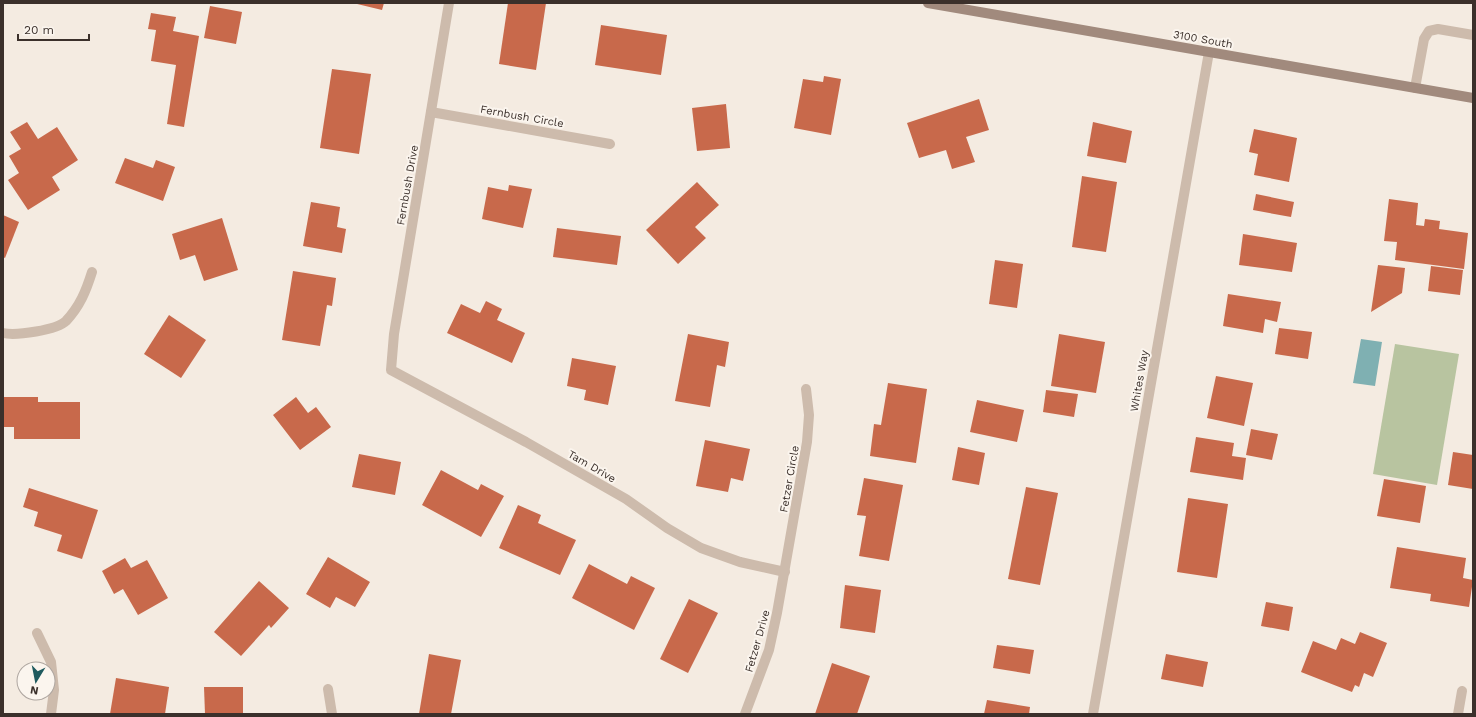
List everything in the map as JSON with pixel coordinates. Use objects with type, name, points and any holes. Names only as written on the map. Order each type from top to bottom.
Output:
[{"type":"street","name":"Fernbush Drive","points":[[391,370],[394,334],[449,3]]},
{"type":"street","name":"3100 South","points":[[928,3],[1473,98]]},
{"type":"street","points":[[1415,88],[1424,39],[1429,31],[1438,29],[1473,35]]},
{"type":"street","name":"Whites Way","points":[[1093,714],[1209,52]]},
{"type":"street","name":"Fernbush Circle","points":[[431,112],[610,144]]},
{"type":"street","points":[[3,333],[37,332],[65,322],[84,297],[92,272]]},
{"type":"street","name":"Tam Drive","points":[[391,370],[532,446],[626,500],[667,528],[701,548],[740,562],[785,572]]},
{"type":"street","name":"Fetzer Circle","points":[[785,572],[807,442],[809,415],[806,389]]},
{"type":"street","name":"Fetzer Drive","points":[[745,714],[769,650],[785,572]]},
{"type":"street","points":[[37,633],[51,662],[54,690],[51,714]]},
{"type":"street","points":[[328,689],[332,714]]},
{"type":"street","points":[[1458,714],[1462,691]]},
{"type":"green space","points":[[1395,344],[1459,354],[1437,485],[1373,474]]},
{"type":"water","points":[[1361,339],[1382,342],[1375,386],[1353,383]]},
{"type":"building","points":[[353,3],[384,3],[382,10]]},
{"type":"building","points":[[508,3],[546,3],[536,70],[499,64]]},
{"type":"building","points":[[210,6],[242,12],[236,44],[204,38]]},
{"type":"building","points":[[151,13],[176,17],[173,31],[199,36],[184,127],[167,124],[176,65],[151,61],[156,30],[148,29]]},
{"type":"building","points":[[601,25],[667,35],[661,75],[595,65]]},
{"type":"building","points":[[332,69],[371,74],[359,154],[320,148]]},
{"type":"building","points":[[824,76],[841,79],[831,135],[794,128],[803,79],[823,82]]},
{"type":"building","points":[[979,99],[989,130],[966,137],[975,162],[952,169],[946,150],[919,158],[907,123]]},
{"type":"building","points":[[726,104],[730,148],[697,151],[692,108]]},
{"type":"building","points":[[27,122],[38,139],[57,127],[78,160],[52,177],[60,190],[28,210],[8,180],[19,173],[9,156],[21,149],[10,132]]},
{"type":"building","points":[[1093,122],[1132,131],[1126,163],[1087,156]]},
{"type":"building","points":[[1254,129],[1297,138],[1289,182],[1254,175],[1258,154],[1249,152]]},
{"type":"building","points":[[125,158],[153,168],[156,160],[175,167],[163,201],[115,183]]},
{"type":"building","points":[[1082,176],[1117,182],[1106,252],[1072,247]]},
{"type":"building","points":[[697,182],[719,205],[695,227],[706,238],[678,264],[646,230]]},
{"type":"building","points":[[509,185],[532,189],[523,228],[482,219],[488,187],[508,191]]},
{"type":"building","points":[[1256,194],[1294,202],[1291,217],[1253,210]]},
{"type":"building","points":[[1389,199],[1418,203],[1416,225],[1424,226],[1425,219],[1440,221],[1439,229],[1468,233],[1464,269],[1395,260],[1397,242],[1384,241]]},
{"type":"building","points":[[311,202],[340,207],[337,227],[346,229],[342,253],[303,246]]},
{"type":"building","points":[[3,215],[19,222],[5,258],[3,257]]},
{"type":"building","points":[[222,218],[238,270],[204,281],[195,255],[180,260],[172,234]]},
{"type":"building","points":[[557,228],[621,236],[617,265],[553,257]]},
{"type":"building","points":[[1243,234],[1297,243],[1292,272],[1239,265]]},
{"type":"building","points":[[995,260],[1023,264],[1017,308],[989,304]]},
{"type":"building","points":[[1378,265],[1405,268],[1402,293],[1371,312]]},
{"type":"building","points":[[1431,266],[1463,270],[1460,295],[1428,291]]},
{"type":"building","points":[[293,271],[336,278],[332,306],[327,305],[320,346],[282,340]]},
{"type":"building","points":[[1228,294],[1281,302],[1277,322],[1265,319],[1263,333],[1223,326]]},
{"type":"building","points":[[486,301],[502,309],[497,320],[525,333],[512,363],[447,333],[461,304],[480,313]]},
{"type":"building","points":[[169,315],[206,340],[181,378],[144,354]]},
{"type":"building","points":[[1279,328],[1312,332],[1308,359],[1275,354]]},
{"type":"building","points":[[688,334],[729,342],[725,367],[717,365],[710,407],[675,401]]},
{"type":"building","points":[[1059,334],[1105,342],[1096,393],[1051,386]]},
{"type":"building","points":[[572,358],[616,366],[608,405],[584,400],[586,390],[567,386]]},
{"type":"building","points":[[1216,376],[1253,383],[1244,426],[1207,418]]},
{"type":"building","points":[[888,383],[927,389],[916,463],[870,456],[874,424],[881,425]]},
{"type":"building","points":[[1046,390],[1078,394],[1074,417],[1043,412]]},
{"type":"building","points":[[3,397],[38,397],[38,402],[80,402],[80,439],[14,439],[14,427],[3,427]]},
{"type":"building","points":[[296,397],[308,413],[316,407],[331,427],[300,450],[273,415]]},
{"type":"building","points":[[977,400],[1024,410],[1017,442],[970,432]]},
{"type":"building","points":[[1251,429],[1278,434],[1272,460],[1246,455]]},
{"type":"building","points":[[1196,437],[1234,443],[1232,456],[1246,458],[1243,480],[1190,472]]},
{"type":"building","points":[[705,440],[750,449],[743,481],[731,478],[728,492],[696,486]]},
{"type":"building","points":[[958,447],[985,453],[979,485],[952,480]]},
{"type":"building","points":[[1453,452],[1473,455],[1473,489],[1448,485]]},
{"type":"building","points":[[359,454],[401,462],[395,495],[352,487]]},
{"type":"building","points":[[441,470],[478,490],[481,484],[504,496],[481,537],[422,505]]},
{"type":"building","points":[[864,478],[903,485],[889,561],[859,556],[866,516],[857,515]]},
{"type":"building","points":[[1384,479],[1426,486],[1420,523],[1377,516]]},
{"type":"building","points":[[1026,487],[1058,493],[1040,585],[1008,579]]},
{"type":"building","points":[[29,488],[98,510],[82,559],[57,551],[62,535],[34,526],[38,512],[23,507]]},
{"type":"building","points":[[1188,498],[1228,504],[1217,578],[1177,572]]},
{"type":"building","points":[[518,505],[541,515],[538,523],[576,540],[560,575],[499,548]]},
{"type":"building","points":[[1397,547],[1466,558],[1463,578],[1473,580],[1469,607],[1430,601],[1431,594],[1390,588]]},
{"type":"building","points":[[328,557],[370,582],[355,607],[336,597],[330,608],[306,594]]},
{"type":"building","points":[[125,558],[131,568],[147,560],[168,598],[138,615],[123,589],[114,594],[102,571]]},
{"type":"building","points":[[589,564],[627,584],[631,576],[655,588],[634,630],[572,598]]},
{"type":"building","points":[[259,581],[289,608],[271,628],[269,625],[241,656],[214,632]]},
{"type":"building","points":[[845,585],[881,590],[875,633],[840,628]]},
{"type":"building","points":[[689,599],[718,613],[688,673],[660,659]]},
{"type":"building","points":[[1266,602],[1293,607],[1289,631],[1261,626]]},
{"type":"building","points":[[1360,632],[1387,643],[1373,677],[1364,673],[1359,687],[1355,685],[1352,692],[1301,672],[1313,641],[1336,650],[1341,638],[1355,644]]},
{"type":"building","points":[[997,645],[1034,650],[1030,674],[993,668]]},
{"type":"building","points":[[429,654],[461,660],[451,714],[419,714]]},
{"type":"building","points":[[1166,654],[1208,662],[1203,687],[1161,679]]},
{"type":"building","points":[[832,663],[870,676],[857,714],[815,714]]},
{"type":"building","points":[[116,678],[169,687],[165,714],[110,714]]},
{"type":"building","points":[[204,687],[243,687],[243,714],[205,714]]},
{"type":"building","points":[[987,700],[1030,707],[1029,714],[984,714]]}]
